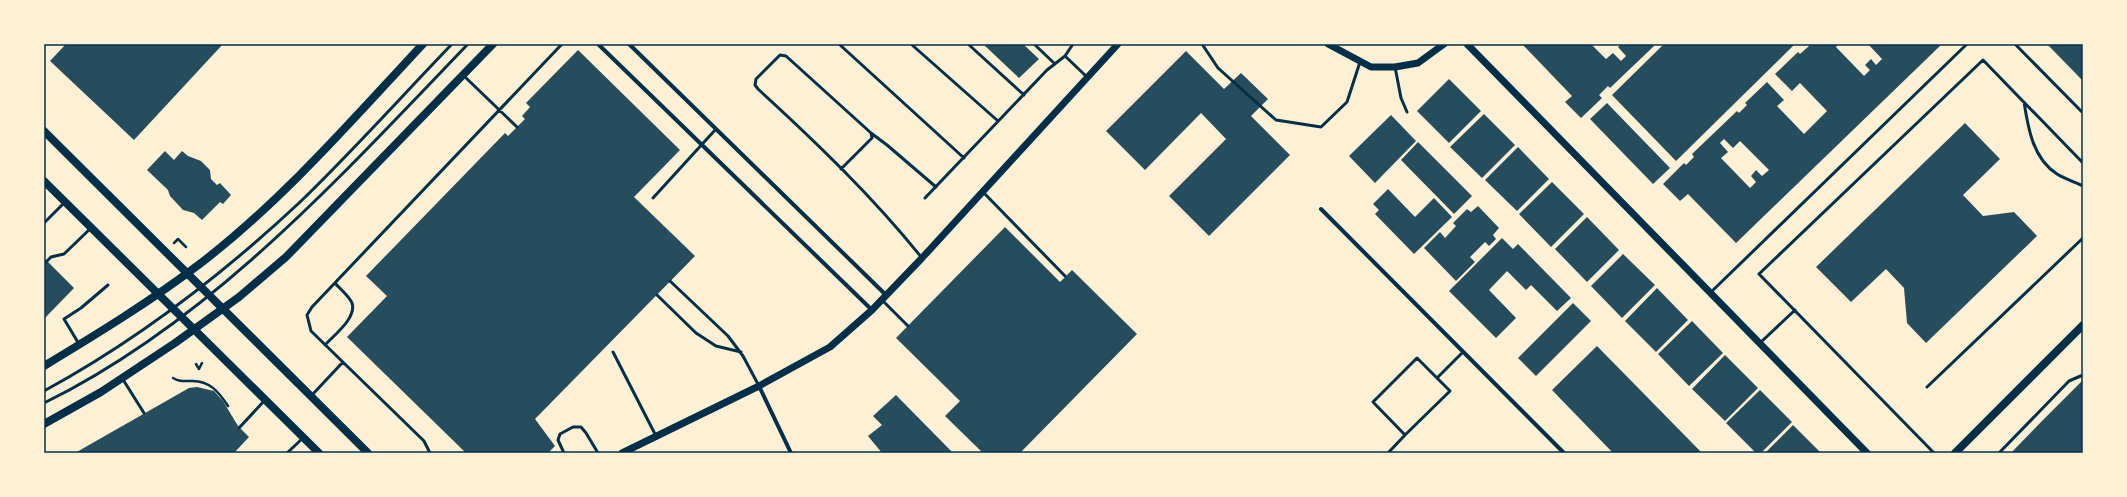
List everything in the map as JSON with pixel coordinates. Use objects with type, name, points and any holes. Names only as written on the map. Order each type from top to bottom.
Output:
[{"type":"main road","points":[[44,366],[80,345],[158,294],[187,273],[253,218],[280,193],[423,44]]},
{"type":"main road","points":[[44,424],[122,378],[194,330],[223,309],[286,257],[493,44]]},
{"type":"main road","points":[[44,131],[368,453]]},
{"type":"main road","points":[[44,181],[319,453]]},
{"type":"main road","points":[[1955,453],[2083,325]]},
{"type":"street","points":[[598,44],[872,310]]},
{"type":"street","points":[[629,44],[884,297]]},
{"type":"street","points":[[622,453],[759,386],[830,347],[872,310],[922,258],[1089,78],[1118,44]]},
{"type":"street","points":[[1328,44],[1371,67],[1395,67],[1418,63],[1444,44]]},
{"type":"street","points":[[1467,44],[1867,453]]},
{"type":"street","points":[[1321,209],[1564,453]]},
{"type":"street","points":[[759,386],[791,453]]},
{"type":"lane","points":[[44,391],[110,352],[200,287],[264,235],[314,188],[452,44]]},
{"type":"lane","points":[[44,403],[102,371],[209,295],[284,231],[358,159],[468,44]]},
{"type":"lane","points":[[430,453],[424,441],[310,331],[307,315],[312,307],[562,44]]},
{"type":"lane","points":[[839,44],[964,158]]},
{"type":"lane","points":[[911,44],[998,121]]},
{"type":"lane","points":[[968,44],[1024,95]]},
{"type":"lane","points":[[1034,44],[1055,64]]},
{"type":"lane","points":[[925,198],[998,121],[1055,64],[1065,56],[1073,44]]},
{"type":"lane","points":[[1202,44],[1218,68],[1276,120],[1321,127],[1347,102],[1361,61]]},
{"type":"lane","points":[[1710,293],[1967,44]]},
{"type":"lane","points":[[2016,44],[2083,113]]},
{"type":"lane","points":[[922,258],[900,231],[841,169],[804,131],[758,89],[755,85],[756,79],[780,55],[786,56],[871,133],[887,144],[936,187]]},
{"type":"lane","points":[[1065,56],[1089,78]]},
{"type":"lane","points":[[1934,453],[1759,274],[1983,60],[2083,163]]},
{"type":"lane","points":[[1395,67],[1402,98],[1407,112]]},
{"type":"lane","points":[[463,74],[517,127]]},
{"type":"lane","points":[[2024,102],[2029,133],[2042,160],[2057,174],[2083,186]]},
{"type":"lane","points":[[653,198],[716,129]]},
{"type":"lane","points":[[841,169],[872,138],[871,133]]},
{"type":"lane","points":[[983,192],[1065,276]]},
{"type":"lane","points":[[44,223],[65,202]]},
{"type":"lane","points":[[44,264],[51,257],[64,254],[91,228]]},
{"type":"lane","points":[[1927,387],[2083,238]]},
{"type":"lane","points":[[670,281],[718,325],[741,352],[759,386]]},
{"type":"lane","points":[[325,345],[351,316],[352,310],[352,303],[349,298],[335,283]]},
{"type":"lane","points":[[80,345],[64,319],[82,308],[108,285]]},
{"type":"lane","points":[[657,295],[696,333],[716,346],[741,352]]},
{"type":"lane","points":[[884,297],[908,326]]},
{"type":"lane","points":[[1760,344],[1795,310]]},
{"type":"lane","points":[[613,352],[656,436]]},
{"type":"lane","points":[[1437,378],[1463,352]]},
{"type":"lane","points":[[1388,453],[1450,392],[1417,358],[1373,402],[1405,435]]},
{"type":"lane","points":[[311,396],[343,362]]},
{"type":"lane","points":[[1999,453],[2069,381],[2083,375]]},
{"type":"lane","points":[[122,378],[144,414]]},
{"type":"lane","points":[[239,428],[265,400]]},
{"type":"lane","points":[[564,453],[558,440],[560,434],[573,427],[580,427],[586,432],[598,453]]},
{"type":"lane","points":[[287,453],[303,438]]},
{"type":"path","points":[[173,244],[178,239],[186,247]]},
{"type":"path","points":[[196,364],[198,369],[202,363]]},
{"type":"path","points":[[173,378],[181,383],[192,380],[205,382],[221,395],[228,406]]},
{"type":"building","points":[[66,44],[223,44],[134,140],[50,61]]},
{"type":"building","points":[[983,44],[1023,44],[1039,59],[1019,78]]},
{"type":"building","points":[[1522,44],[1591,44],[1606,59],[1613,53],[1621,61],[1626,56],[1618,47],[1621,44],[1653,44],[1654,46],[1610,88],[1608,86],[1599,95],[1602,98],[1581,118],[1565,102],[1572,96]]},
{"type":"building","points":[[1664,44],[1795,44],[1676,161],[1612,95]]},
{"type":"building","points":[[1807,44],[1838,44],[1836,47],[1864,76],[1870,70],[1865,65],[1871,59],[1876,65],[1882,59],[1868,44],[1942,44],[1736,243],[1688,194],[1680,201],[1663,184],[1684,163],[1686,165],[1694,157],[1692,154],[1737,111],[1739,113],[1747,105],[1745,103],[1767,82],[1784,100],[1777,106],[1804,134],[1827,111],[1800,83],[1792,91],[1775,74],[1798,52],[1800,54],[1809,46]],"holes":[[[1724,139],[1733,148],[1740,141],[1769,170],[1762,176],[1756,170],[1751,176],[1756,182],[1750,188],[1721,158],[1728,152],[1720,143]]]},
{"type":"building","points":[[2047,44],[2080,44],[2083,47],[2082,80]]},
{"type":"building","points":[[578,50],[680,150],[634,197],[695,256],[535,419],[555,446],[548,453],[466,453],[347,337],[387,296],[366,276],[505,133],[508,136],[525,119],[522,116],[530,107],[526,103]]},
{"type":"building","points":[[1186,51],[1224,89],[1241,73],[1268,99],[1251,116],[1290,155],[1209,236],[1169,196],[1226,139],[1201,113],[1145,170],[1106,131]]},
{"type":"building","points":[[1449,79],[1481,111],[1449,143],[1417,111]]},
{"type":"building","points":[[1607,103],[1670,168],[1653,184],[1590,119]]},
{"type":"building","points":[[1484,114],[1515,145],[1482,178],[1450,147]]},
{"type":"building","points":[[1391,115],[1416,141],[1375,183],[1349,156]]},
{"type":"building","points":[[1965,123],[2000,159],[1963,195],[1983,216],[2014,212],[2037,236],[1926,343],[1907,323],[1904,288],[1886,269],[1851,302],[1816,267]]},
{"type":"building","points":[[1418,142],[1472,196],[1454,214],[1401,160]]},
{"type":"building","points":[[1518,147],[1549,179],[1517,211],[1485,180]]},
{"type":"building","points":[[165,151],[174,160],[182,151],[188,156],[201,161],[210,170],[211,179],[217,185],[220,183],[231,195],[223,204],[220,202],[202,220],[194,213],[183,210],[170,196],[168,190],[147,170]]},
{"type":"building","points":[[1552,182],[1584,214],[1551,247],[1519,214]]},
{"type":"building","points":[[1388,189],[1415,217],[1434,198],[1452,217],[1414,254],[1375,214],[1379,210],[1373,204]]},
{"type":"building","points":[[1478,206],[1499,228],[1493,235],[1496,239],[1489,246],[1485,242],[1470,257],[1475,262],[1456,281],[1424,248],[1440,232],[1445,238],[1456,226],[1453,223],[1467,209],[1471,212]]},
{"type":"building","points":[[1587,217],[1619,250],[1587,282],[1555,249]]},
{"type":"building","points":[[1005,227],[1060,282],[1072,270],[1137,334],[1020,453],[983,453],[945,416],[960,401],[896,338]]},
{"type":"building","points":[[1502,238],[1513,249],[1518,244],[1571,298],[1557,311],[1531,285],[1526,290],[1507,271],[1489,290],[1516,318],[1496,338],[1449,291]]},
{"type":"building","points":[[1623,254],[1655,285],[1622,318],[1591,286]]},
{"type":"building","points":[[44,258],[74,288],[44,319]]},
{"type":"building","points":[[1657,288],[1688,320],[1656,352],[1625,321]]},
{"type":"building","points":[[1573,303],[1591,321],[1536,376],[1518,358]]},
{"type":"building","points":[[1692,321],[1723,353],[1689,386],[1658,354]]},
{"type":"building","points":[[1597,346],[1702,453],[1613,453],[1552,390]]},
{"type":"building","points":[[1725,355],[1758,388],[1725,421],[1692,389]]},
{"type":"building","points":[[2083,380],[2083,453],[2011,453],[2041,422]]},
{"type":"building","points":[[197,387],[214,391],[223,401],[238,426],[249,437],[234,453],[75,453],[189,388]]},
{"type":"building","points":[[1760,390],[1792,422],[1761,453],[1756,453],[1726,423]]},
{"type":"building","points":[[896,395],[953,453],[882,453],[868,436],[882,425],[873,416]]},
{"type":"building","points":[[1793,425],[1821,453],[1765,453]]}]
